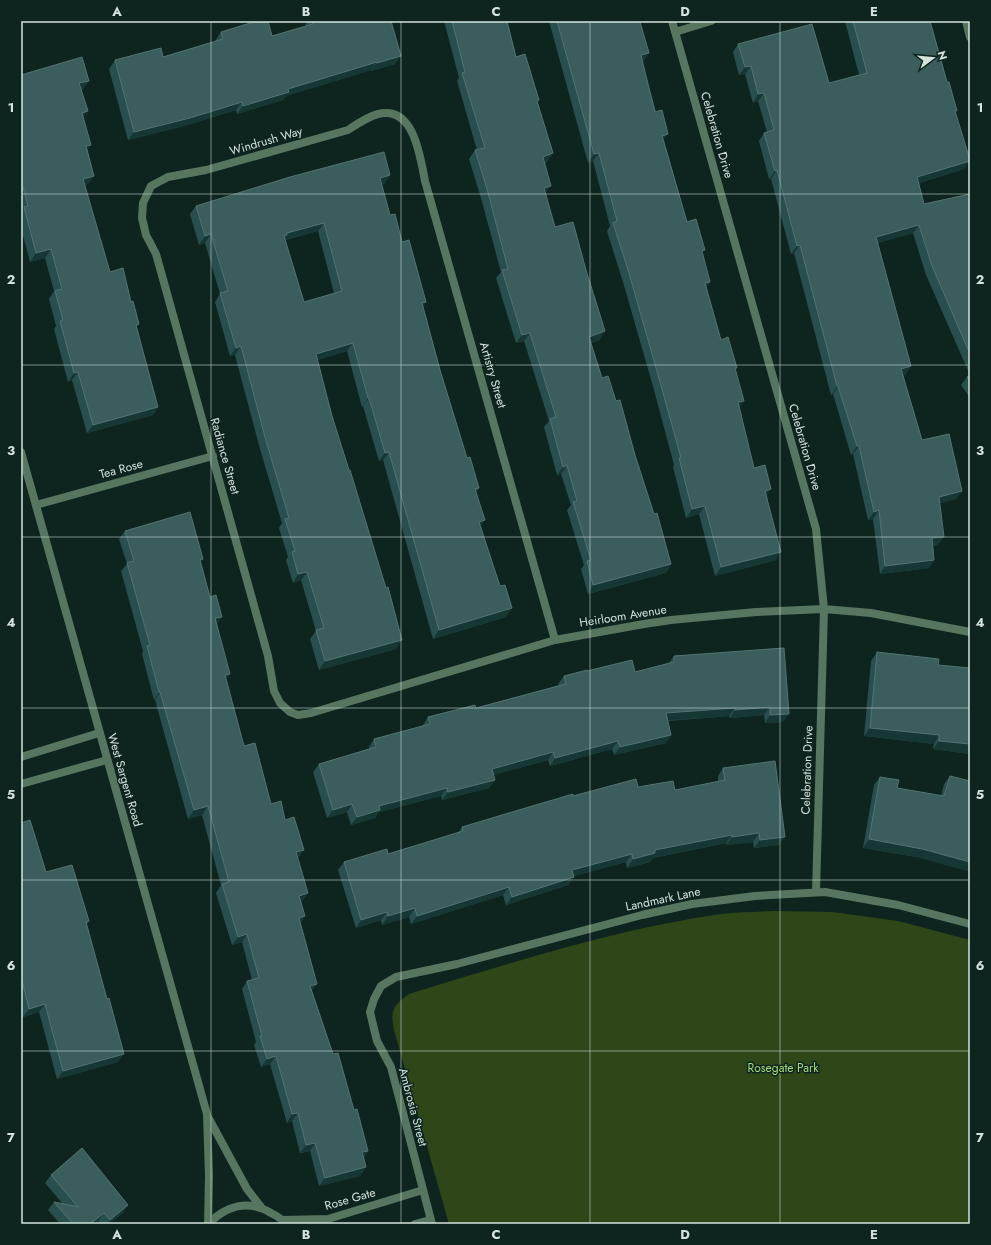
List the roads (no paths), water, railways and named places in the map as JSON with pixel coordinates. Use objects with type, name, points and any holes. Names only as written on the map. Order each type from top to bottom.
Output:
[{"type":"street","name":"Celebration Drive","points":[[672,21],[816,530],[824,609],[816,892]]},
{"type":"street","points":[[675,32],[711,21]]},
{"type":"street","points":[[966,21],[970,37]]},
{"type":"street","name":"Windrush Way","points":[[143,203],[151,186],[168,177],[206,170],[348,130],[377,114],[391,113],[403,120]]},
{"type":"street","name":"Artistry Street","points":[[403,120],[413,133],[418,149],[425,181],[555,640]]},
{"type":"street","name":"Radiance Street","points":[[143,203],[142,218],[146,235],[156,254],[213,456],[268,656],[274,691],[280,704],[290,712]]},
{"type":"street","name":"West Sargent Road","points":[[21,452],[207,1114],[247,1189],[261,1207]]},
{"type":"street","name":"Tea Rose","points":[[36,505],[213,456]]},
{"type":"street","name":"Heirloom Avenue","points":[[290,712],[298,715],[311,713],[336,704],[555,640],[671,620],[756,612],[824,609],[870,613],[970,632]]},
{"type":"street","points":[[21,757],[99,734]]},
{"type":"street","points":[[21,784],[107,760]]},
{"type":"street","name":"Landmark Lane","points":[[374,999],[381,986],[396,977],[457,964],[642,915],[692,904],[755,896],[825,892],[898,905],[970,924]]},
{"type":"street","name":"Ambrosia Street","points":[[374,999],[370,1012],[377,1041],[391,1067],[431,1222]]},
{"type":"street","name":"West Sargent Road","points":[[207,1114],[209,1176],[208,1224]]},
{"type":"street","name":"Rose Gate","points":[[284,1222],[328,1219],[423,1190]]},
{"type":"street","points":[[208,1224],[219,1214],[232,1208],[247,1205],[261,1207],[284,1222]]},
{"type":"street","points":[[415,1224],[431,1222]]},
{"type":"park label","name":"Rosegate Park","points":[[783,1068]]}]
